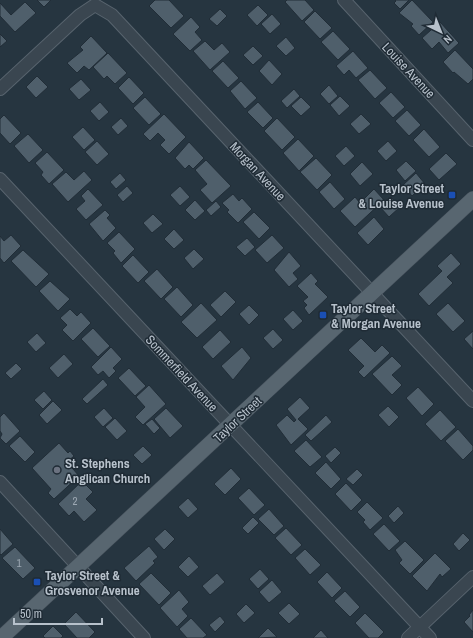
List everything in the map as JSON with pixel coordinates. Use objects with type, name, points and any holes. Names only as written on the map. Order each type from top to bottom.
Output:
[{"type":"main road","name":"Taylor Street","points":[[1,638],[473,199]]},
{"type":"street","name":"Louise Avenue","points":[[344,0],[473,140]]},
{"type":"street","name":"Morgan Avenue","points":[[0,89],[80,15],[95,5],[112,15],[473,401]]},
{"type":"street","name":"Sommerfield Avenue","points":[[0,178],[430,638]]},
{"type":"street","points":[[0,482],[144,638]]},
{"type":"street","points":[[408,638],[473,577]]},
{"type":"building","points":[[37,0],[51,0],[44,7]]},
{"type":"building","points":[[155,0],[169,0],[184,16],[171,28],[149,6]]},
{"type":"building","points":[[287,0],[305,0],[314,10],[302,21],[285,2]]},
{"type":"building","points":[[395,0],[409,0],[400,9],[394,3],[396,1]]},
{"type":"building","points":[[412,0],[433,22],[419,35],[411,26],[413,24],[399,13]]},
{"type":"building","points":[[25,2],[36,13],[15,32],[0,16],[0,3],[11,15]]},
{"type":"building","points":[[258,5],[268,15],[257,26],[247,15]]},
{"type":"building","points":[[220,9],[227,16],[217,26],[209,19]]},
{"type":"building","points":[[315,11],[332,28],[320,39],[304,22]]},
{"type":"building","points":[[272,14],[281,24],[270,34],[261,24]]},
{"type":"building","points":[[191,17],[200,27],[195,32],[202,40],[190,51],[173,34]]},
{"type":"building","points":[[440,22],[459,43],[448,53],[439,42],[432,49],[422,38]]},
{"type":"building","points":[[333,31],[350,49],[338,60],[321,42]]},
{"type":"building","points":[[0,34],[7,41],[0,47]]},
{"type":"building","points":[[91,36],[107,53],[89,70],[84,66],[77,73],[67,63],[83,50],[80,47]]},
{"type":"building","points":[[286,37],[295,48],[286,56],[276,46]]},
{"type":"building","points":[[205,41],[214,50],[222,43],[230,52],[210,70],[193,51]]},
{"type":"building","points":[[253,46],[263,56],[253,65],[243,55]]},
{"type":"building","points":[[455,50],[473,69],[473,79],[468,84],[454,72],[453,73],[443,62]]},
{"type":"building","points":[[353,51],[368,68],[356,78],[349,70],[344,75],[336,66]]},
{"type":"building","points":[[108,53],[127,73],[115,84],[107,76],[104,79],[93,67]]},
{"type":"building","points":[[269,60],[282,74],[272,85],[259,71]]},
{"type":"building","points":[[223,61],[239,78],[228,88],[212,71]]},
{"type":"building","points":[[370,70],[387,88],[375,99],[358,80]]},
{"type":"building","points":[[37,76],[48,87],[36,98],[26,87]]},
{"type":"building","points":[[129,77],[144,93],[133,104],[118,88]]},
{"type":"building","points":[[81,79],[91,90],[79,100],[69,89]]},
{"type":"building","points":[[241,81],[257,98],[245,109],[230,91]]},
{"type":"building","points":[[329,85],[338,96],[329,104],[320,94]]},
{"type":"building","points":[[294,89],[300,96],[287,108],[281,101]]},
{"type":"building","points":[[391,92],[405,107],[393,118],[379,103]]},
{"type":"building","points":[[340,96],[350,106],[339,116],[330,105]]},
{"type":"building","points":[[145,97],[161,114],[149,125],[133,108]]},
{"type":"building","points":[[301,97],[311,107],[301,116],[291,106]]},
{"type":"building","points":[[100,102],[109,112],[99,121],[90,111]]},
{"type":"building","points":[[258,102],[273,118],[263,128],[247,112]]},
{"type":"building","points":[[407,110],[421,125],[409,136],[395,121]]},
{"type":"building","points":[[164,114],[186,137],[169,154],[160,145],[165,140],[158,133],[150,141],[143,134]]},
{"type":"building","points":[[361,114],[371,124],[359,134],[350,124]]},
{"type":"building","points":[[4,115],[21,133],[10,144],[0,133],[0,119]]},
{"type":"building","points":[[121,118],[128,126],[118,135],[111,127]]},
{"type":"building","points":[[277,118],[295,137],[282,150],[264,131]]},
{"type":"building","points":[[83,127],[95,140],[84,150],[72,137]]},
{"type":"building","points":[[424,129],[440,147],[429,157],[413,140]]},
{"type":"building","points":[[28,134],[43,150],[29,163],[14,146]]},
{"type":"building","points":[[298,139],[314,156],[299,171],[283,153]]},
{"type":"building","points":[[97,141],[109,154],[97,165],[85,152]]},
{"type":"building","points":[[388,141],[397,151],[386,161],[377,151]]},
{"type":"building","points":[[189,142],[204,158],[193,169],[189,165],[185,169],[175,158]]},
{"type":"building","points":[[346,146],[355,156],[344,166],[335,156]]},
{"type":"building","points":[[47,152],[64,170],[49,184],[41,175],[43,172],[35,163]]},
{"type":"building","points":[[446,153],[457,164],[439,180],[429,169]]},
{"type":"building","points":[[316,158],[332,175],[317,190],[300,172]]},
{"type":"building","points":[[206,160],[231,186],[212,203],[200,190],[207,184],[195,170]]},
{"type":"building","points":[[406,161],[416,171],[405,181],[396,170]]},
{"type":"building","points":[[362,162],[373,174],[360,186],[350,174]]},
{"type":"building","points":[[84,171],[92,180],[68,202],[52,184],[66,172],[74,180]]},
{"type":"building","points":[[120,173],[126,180],[116,189],[110,182]]},
{"type":"building","points":[[416,173],[425,184],[412,196],[403,185]]},
{"type":"building","points":[[330,182],[345,199],[334,209],[319,192]]},
{"type":"building","points":[[127,186],[133,193],[123,202],[117,195]]},
{"type":"building","points":[[180,186],[190,197],[180,206],[170,195]]},
{"type":"building","points":[[88,189],[103,205],[86,220],[76,209],[85,201],[81,196]]},
{"type":"building","points":[[374,189],[384,200],[355,227],[340,211],[355,197],[360,203]]},
{"type":"building","points":[[233,194],[239,201],[242,198],[252,209],[238,223],[227,212],[229,210],[222,203]]},
{"type":"building","points":[[391,197],[400,207],[389,217],[380,207]]},
{"type":"building","points":[[195,200],[205,211],[195,220],[185,210]]},
{"type":"building","points":[[216,201],[221,207],[211,216],[206,210]]},
{"type":"building","points":[[105,210],[110,215],[107,218],[116,228],[103,241],[89,224]]},
{"type":"building","points":[[254,212],[270,228],[259,239],[243,222]]},
{"type":"building","points":[[153,214],[163,224],[152,233],[143,223]]},
{"type":"building","points":[[374,217],[384,229],[368,245],[357,233]]},
{"type":"building","points":[[174,229],[184,240],[174,249],[164,239]]},
{"type":"building","points":[[119,232],[135,249],[121,263],[113,253],[115,251],[107,243]]},
{"type":"building","points":[[11,235],[21,246],[4,263],[0,258],[0,236],[4,241]]},
{"type":"building","points":[[272,235],[284,248],[267,263],[255,250]]},
{"type":"building","points":[[247,238],[255,247],[245,256],[236,247]]},
{"type":"building","points":[[194,249],[204,259],[193,269],[184,258]]},
{"type":"building","points":[[23,250],[49,274],[36,287],[11,261]]},
{"type":"building","points":[[289,252],[301,266],[293,273],[298,279],[289,287],[274,270]]},
{"type":"building","points":[[451,253],[461,264],[447,277],[453,283],[429,306],[418,294],[442,271],[437,266]]},
{"type":"building","points":[[133,255],[149,272],[138,283],[122,266]]},
{"type":"building","points":[[157,269],[173,287],[161,299],[144,281]]},
{"type":"building","points":[[311,273],[318,281],[315,284],[328,297],[309,315],[304,308],[307,305],[303,301],[308,297],[297,286]]},
{"type":"building","points":[[50,281],[70,299],[58,311],[39,291]]},
{"type":"building","points":[[177,287],[193,305],[181,317],[164,299]]},
{"type":"building","points":[[225,291],[236,302],[221,317],[210,305]]},
{"type":"building","points":[[201,303],[217,320],[197,338],[181,322]]},
{"type":"building","points":[[448,303],[465,321],[453,332],[436,314]]},
{"type":"building","points":[[249,305],[259,315],[249,325],[239,314]]},
{"type":"building","points":[[70,309],[77,316],[81,312],[91,323],[73,341],[62,330],[67,325],[60,318]]},
{"type":"building","points":[[293,310],[303,321],[293,330],[283,319]]},
{"type":"building","points":[[93,328],[110,346],[98,357],[81,339]]},
{"type":"building","points":[[273,329],[283,340],[273,349],[263,338]]},
{"type":"building","points":[[220,330],[231,342],[213,359],[202,347]]},
{"type":"building","points":[[473,331],[473,349],[464,339]]},
{"type":"building","points":[[37,333],[46,343],[36,352],[27,342]]},
{"type":"building","points":[[361,338],[375,352],[382,345],[390,353],[364,378],[358,372],[364,366],[348,350]]},
{"type":"building","points":[[111,347],[122,359],[113,368],[116,371],[109,378],[103,371],[98,375],[91,367]]},
{"type":"building","points":[[242,347],[251,358],[233,380],[221,366]]},
{"type":"building","points":[[64,354],[73,364],[58,378],[49,368]]},
{"type":"building","points":[[392,356],[402,366],[392,375],[402,385],[392,395],[372,374]]},
{"type":"building","points":[[16,363],[22,369],[11,379],[5,373]]},
{"type":"building","points":[[129,368],[146,386],[135,396],[118,378]]},
{"type":"building","points":[[103,379],[108,385],[87,404],[82,399]]},
{"type":"building","points":[[149,385],[166,404],[143,425],[135,417],[145,407],[136,397]]},
{"type":"building","points":[[418,387],[434,404],[422,416],[406,398]]},
{"type":"building","points":[[44,391],[52,400],[43,409],[34,400]]},
{"type":"building","points":[[300,397],[310,408],[298,419],[308,429],[291,445],[276,425],[287,415],[294,422],[296,420],[287,409]]},
{"type":"building","points":[[53,401],[62,410],[47,424],[39,415]]},
{"type":"building","points":[[388,406],[399,417],[389,427],[378,415]]},
{"type":"building","points":[[104,408],[113,418],[103,427],[94,417]]},
{"type":"building","points":[[166,408],[183,426],[170,438],[154,419]]},
{"type":"building","points":[[440,410],[456,427],[441,441],[425,424]]},
{"type":"building","points":[[4,413],[20,431],[6,444],[0,438],[2,434],[0,431],[0,417]]},
{"type":"building","points":[[326,415],[332,422],[311,441],[305,435]]},
{"type":"building","points":[[115,418],[127,431],[117,440],[105,427]]},
{"type":"building","points":[[152,419],[160,428],[154,434],[145,424]]},
{"type":"building","points":[[458,429],[473,446],[473,450],[463,460],[445,441]]},
{"type":"building","points":[[20,436],[35,452],[25,462],[9,446]]},
{"type":"building","points":[[306,440],[322,457],[310,467],[294,451]]},
{"type":"building","points":[[59,443],[68,453],[70,451],[74,456],[67,462],[79,476],[54,499],[48,493],[51,489],[32,468]]},
{"type":"building","points":[[143,446],[152,455],[142,464],[133,455]]},
{"type":"building","points":[[335,447],[341,453],[331,463],[325,456]]},
{"type":"building","points":[[326,462],[341,479],[331,489],[315,473]]},
{"type":"building","points":[[231,468],[241,479],[225,495],[214,484]]},
{"type":"building","points":[[357,469],[363,475],[353,485],[346,479]]},
{"type":"building","points":[[82,481],[93,492],[86,499],[97,510],[84,522],[74,511],[69,516],[58,504]]},
{"type":"building","points":[[346,483],[362,500],[351,511],[335,494]]},
{"type":"building","points":[[249,488],[265,505],[254,515],[238,498]]},
{"type":"building","points":[[188,498],[198,509],[188,518],[178,507]]},
{"type":"building","points":[[367,502],[383,518],[370,530],[363,522],[365,520],[357,512]]},
{"type":"building","points":[[398,506],[404,513],[394,523],[388,516]]},
{"type":"building","points":[[269,509],[284,526],[274,535],[258,519]]},
{"type":"building","points":[[253,517],[259,523],[248,534],[242,528]]},
{"type":"building","points":[[384,524],[400,541],[389,551],[373,534]]},
{"type":"building","points":[[286,528],[302,545],[291,555],[275,538]]},
{"type":"building","points":[[0,529],[13,544],[1,555],[0,554]]},
{"type":"building","points":[[165,529],[175,539],[164,550],[154,539]]},
{"type":"building","points":[[463,533],[470,540],[459,551],[453,544]]},
{"type":"building","points":[[405,541],[424,560],[410,574],[399,563],[402,560],[395,550]]},
{"type":"building","points":[[149,546],[158,557],[153,561],[155,563],[136,581],[124,568]]},
{"type":"building","points":[[15,547],[35,568],[23,579],[2,558]]},
{"type":"building","points":[[305,549],[321,565],[310,575],[295,558]]},
{"type":"building","points":[[435,553],[451,569],[442,577],[440,574],[427,591],[412,576]]},
{"type":"building","points":[[189,556],[199,567],[188,577],[178,567]]},
{"type":"building","points":[[260,569],[269,579],[258,589],[249,579]]},
{"type":"building","points":[[327,572],[342,588],[332,598],[317,582]]},
{"type":"building","points":[[151,573],[171,593],[159,605],[139,584]]},
{"type":"building","points":[[217,573],[225,582],[210,595],[202,586]]},
{"type":"building","points":[[272,580],[282,592],[269,603],[259,592]]},
{"type":"building","points":[[179,590],[189,602],[182,609],[188,616],[177,627],[160,608]]},
{"type":"building","points":[[345,591],[360,607],[350,617],[334,601]]},
{"type":"building","points":[[289,603],[300,614],[289,624],[278,613]]},
{"type":"building","points":[[246,604],[255,613],[244,623],[236,614]]},
{"type":"building","points":[[473,610],[473,632],[464,622]]},
{"type":"building","points":[[76,612],[95,632],[89,638],[77,638],[64,624]]},
{"type":"building","points":[[365,613],[384,632],[378,638],[369,638],[355,623]]},
{"type":"building","points":[[220,616],[225,622],[215,632],[209,625]]},
{"type":"building","points":[[191,618],[207,635],[203,638],[187,638],[179,629]]},
{"type":"building","points":[[53,626],[63,636],[61,638],[45,638],[43,636]]},
{"type":"building","points":[[268,628],[277,637],[258,638]]},
{"type":"building","points":[[321,630],[328,638],[313,638]]},
{"type":"place","name":"Taylor Street & Louise Avenue","points":[[452,195]]},
{"type":"place","name":"Taylor Street & Morgan Avenue","points":[[323,315]]},
{"type":"place","name":"St. Stephens Anglican Church","points":[[57,470]]},
{"type":"place","name":"Taylor Street & Grosvenor Avenue","points":[[37,582]]}]
